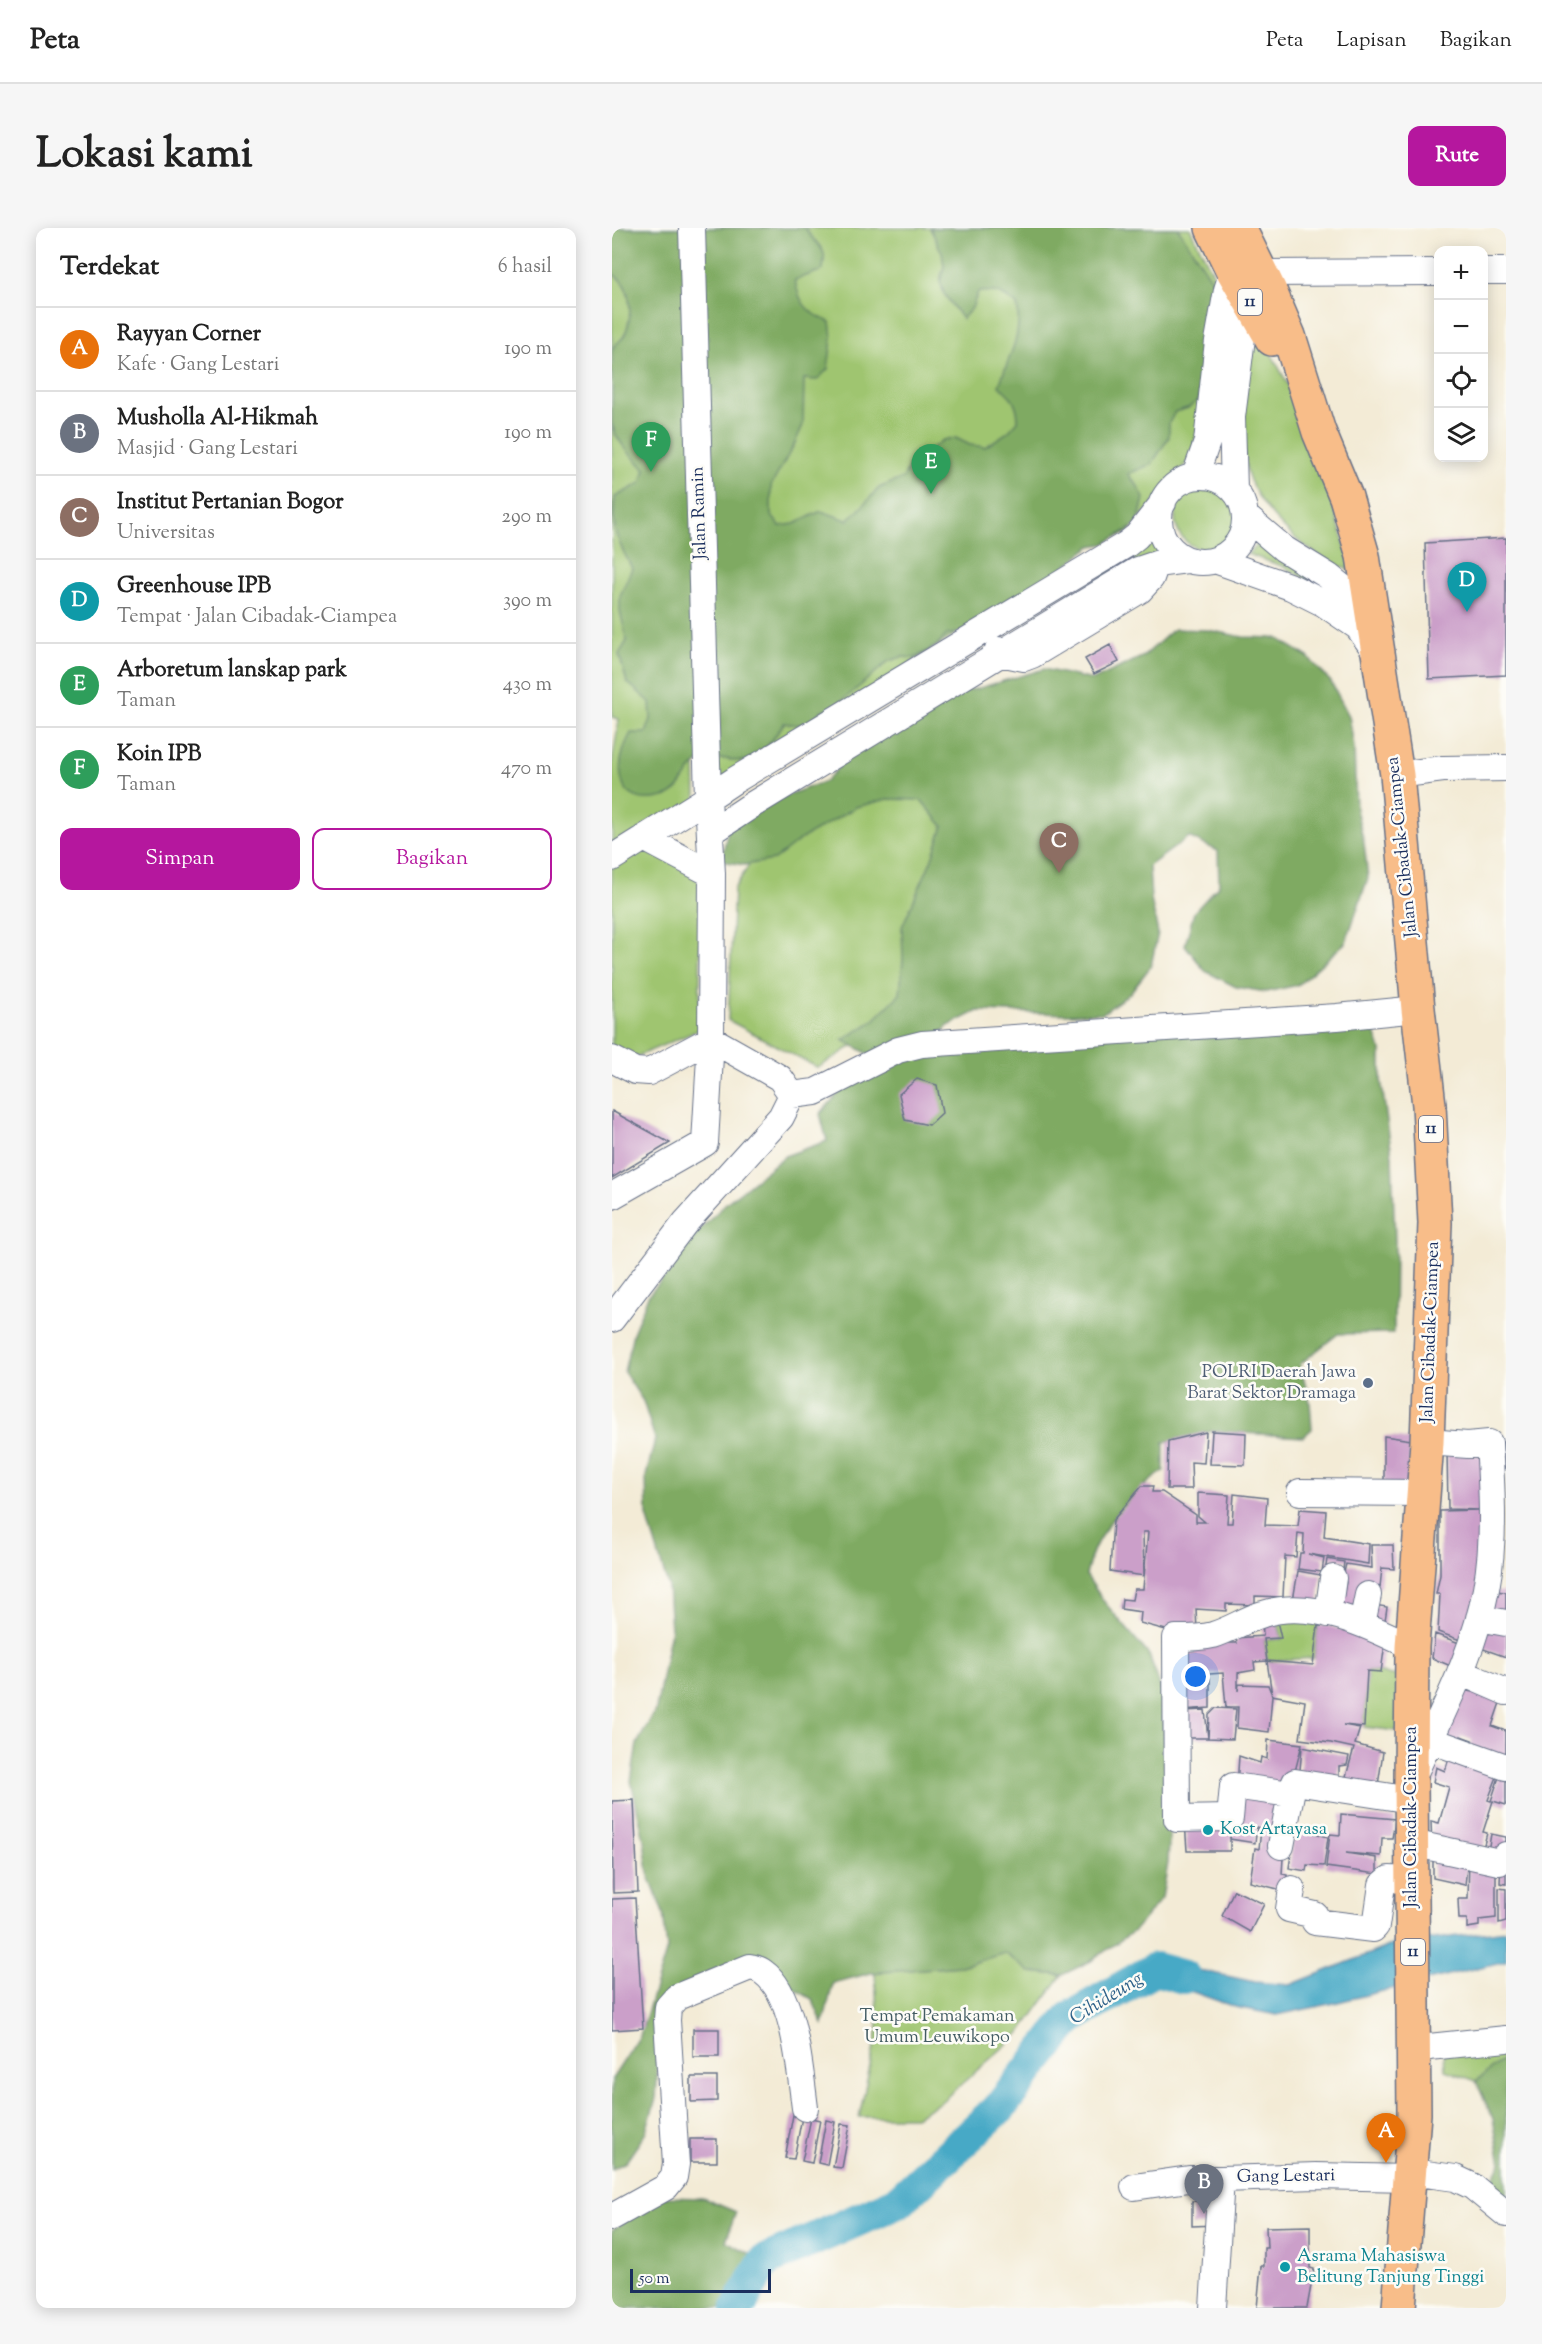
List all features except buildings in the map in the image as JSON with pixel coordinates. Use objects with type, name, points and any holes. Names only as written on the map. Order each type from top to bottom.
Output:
[{"type":"highway","name":"11","points":[[1212,228],[1250,269]]},
{"type":"highway","name":"Jalan Cibadak-Ciampea","points":[[1250,269],[1289,336],[1319,432],[1347,497],[1364,556],[1397,775],[1429,1105],[1435,1223],[1427,1442],[1413,1647],[1411,1791],[1414,2114],[1399,2308]]},
{"type":"street","name":"Jalan Ramin","points":[[612,1196],[705,1143],[711,1039],[712,874],[692,228]]},
{"type":"street","points":[[1250,269],[1434,272]]},
{"type":"street","points":[[1195,476],[1207,442],[1218,341],[1250,269]]},
{"type":"street","points":[[1234,490],[1232,417],[1250,269]]},
{"type":"street","points":[[1488,272],[1506,271]]},
{"type":"street","points":[[612,858],[744,774],[1127,544],[1137,536],[1170,490],[1181,481],[1195,476],[1223,481],[1234,490],[1242,502],[1245,516],[1244,531],[1238,544],[1228,554],[1215,561]]},
{"type":"street","points":[[1162,503],[1161,530],[1166,543],[1175,553],[1187,560]]},
{"type":"street","points":[[1245,516],[1284,549],[1328,576],[1373,612]]},
{"type":"street","points":[[710,833],[1000,653],[1138,570],[1156,564],[1187,560],[1215,561],[1291,587],[1323,603],[1358,627],[1380,657]]},
{"type":"street","points":[[985,629],[1000,653]]},
{"type":"street","points":[[1397,775],[1443,769],[1506,768]]},
{"type":"street","points":[[644,838],[712,874]]},
{"type":"street","points":[[792,1095],[815,1092],[898,1050],[922,1044],[1337,1017],[1418,1009]]},
{"type":"street","points":[[612,1059],[635,1071],[649,1072],[711,1039],[780,1078],[792,1095]]},
{"type":"street","points":[[612,1319],[686,1223],[781,1118],[792,1095]]},
{"type":"street","points":[[1281,1846],[1295,1782],[1411,1791],[1430,1740],[1460,1672],[1479,1618],[1496,1590],[1499,1542],[1497,1439],[1468,1445],[1427,1442]]},
{"type":"street","points":[[1300,1492],[1424,1492]]},
{"type":"street","points":[[1328,1614],[1333,1578]]},
{"type":"street","points":[[1362,1624],[1368,1594]]},
{"type":"street","points":[[1292,1794],[1233,1786],[1230,1818],[1177,1819],[1176,1638],[1213,1635],[1267,1612],[1285,1610],[1328,1614],[1362,1624],[1413,1647]]},
{"type":"street","points":[[1479,1618],[1506,1623]]},
{"type":"street","points":[[1460,1672],[1506,1692]]},
{"type":"street","points":[[1430,1740],[1506,1767]]},
{"type":"street","points":[[1412,1843],[1499,1862],[1506,1855]]},
{"type":"street","points":[[1292,1889],[1289,1909],[1315,1916],[1315,1922],[1373,1929],[1376,1926],[1382,1885],[1389,1879],[1413,1891]]},
{"type":"street","points":[[612,2217],[666,2187],[674,2177],[676,2164],[667,2020],[668,2007],[677,1997],[750,1967],[763,1971],[784,2002],[792,2024],[805,2108]]},
{"type":"street","points":[[1414,2052],[1429,2047],[1506,2039]]},
{"type":"street","name":"Gang Lestari","points":[[1213,2308],[1221,2179],[1316,2176],[1409,2178],[1426,2174],[1455,2178],[1472,2186],[1506,2214]]},
{"type":"street","points":[[1134,2187],[1189,2179],[1221,2179]]},
{"type":"green space","points":[[612,228],[685,228],[696,804],[612,851],[612,763],[619,719],[612,717]]},
{"type":"green space","points":[[612,228],[806,228],[822,250],[823,270],[795,280],[799,295],[806,307],[830,322],[832,338],[828,369],[817,380],[804,379],[803,425],[771,486],[771,515],[780,526],[794,524],[821,511],[847,520],[879,488],[903,478],[911,463],[943,440],[956,438],[970,445],[985,447],[1008,432],[1018,421],[1013,401],[999,386],[1016,337],[1017,305],[999,293],[978,292],[972,308],[962,319],[944,294],[940,281],[944,266],[942,253],[930,228],[1178,228],[1210,277],[1221,289],[1202,354],[1199,400],[1188,408],[1175,412],[1169,423],[1169,437],[1152,464],[1128,474],[1144,498],[1138,524],[1104,544],[1091,546],[1047,580],[1034,585],[1025,599],[962,632],[947,635],[936,646],[915,658],[902,657],[889,661],[835,706],[821,711],[811,722],[798,725],[784,723],[768,746],[751,759],[743,761],[714,758],[703,760],[692,768],[671,794],[648,799],[636,797],[627,791],[620,771],[621,759],[631,733],[646,733],[651,719],[650,702],[627,682],[619,654],[627,641],[620,611],[620,596],[632,568],[616,535],[615,497],[641,483],[645,469],[621,443],[612,424],[612,350],[624,336],[630,311],[624,285],[612,274]]},
{"type":"green space","points":[[694,228],[1190,228],[1221,289],[1193,455],[1128,533],[1091,546],[710,794]]},
{"type":"green space","points":[[1256,333],[1264,340],[1308,422],[1353,572],[1330,562],[1298,541],[1263,504],[1248,475],[1245,461],[1244,417],[1251,343]]},
{"type":"green space","points":[[1208,484],[1221,487],[1231,494],[1238,504],[1241,517],[1238,530],[1231,540],[1221,547],[1208,550],[1195,547],[1185,540],[1178,530],[1175,517],[1178,504],[1185,494],[1195,487]]},
{"type":"green space","points":[[1153,531],[1161,552],[1103,578],[1100,574]]},
{"type":"green space","points":[[1259,533],[1343,599],[1282,566],[1247,554],[1256,547]]},
{"type":"green space","points":[[1174,629],[1208,630],[1243,637],[1277,638],[1308,657],[1331,682],[1349,716],[1354,746],[1356,809],[1364,843],[1368,878],[1346,942],[1298,985],[1266,992],[1236,987],[1205,971],[1185,945],[1194,912],[1219,885],[1218,851],[1189,837],[1149,866],[1151,899],[1158,933],[1151,966],[1130,993],[1103,1013],[978,1011],[948,1026],[935,1039],[1373,1026],[1381,1050],[1381,1079],[1392,1156],[1395,1241],[1394,1333],[1338,1334],[1300,1364],[1310,1402],[1312,1429],[1303,1437],[1212,1431],[1164,1442],[1164,1471],[1126,1503],[1103,1532],[1093,1551],[1086,1575],[1105,1603],[1149,1655],[1162,1691],[1170,1821],[1168,1863],[1162,1898],[1135,1930],[1091,1961],[1062,1975],[1030,1972],[1005,1953],[961,1966],[871,1973],[833,1983],[823,2024],[812,1999],[791,1987],[774,1963],[744,1956],[692,1980],[658,2062],[656,2099],[645,2134],[626,2162],[612,2169],[612,2079],[640,2036],[667,1949],[663,1913],[648,1873],[644,1840],[631,1781],[637,1744],[656,1709],[671,1630],[668,1586],[647,1516],[646,1476],[655,1439],[643,1401],[624,1372],[633,1333],[648,1296],[673,1267],[696,1234],[725,1204],[785,1156],[827,1141],[820,1114],[872,1056],[843,1040],[873,1021],[900,994],[903,959],[902,927],[931,861],[943,826],[921,800],[888,799],[856,807],[801,839],[774,860],[744,865],[721,861],[728,829],[782,797],[826,781],[852,752],[942,695],[976,689],[1044,669],[1093,680],[1144,656]]},
{"type":"green space","points":[[950,769],[926,999],[818,1068],[728,1020],[734,889],[781,813]]},
{"type":"green space","points":[[644,849],[702,875],[699,1030],[624,1062],[612,1054],[612,868]]},
{"type":"green space","points":[[1276,1615],[1319,1616],[1314,1658],[1267,1661],[1264,1640],[1282,1639]]},
{"type":"green space","points":[[1367,1671],[1399,1676],[1397,1731],[1364,1727]]},
{"type":"green space","name":"Tempat Pemakaman Umum Leuwikopo","points":[[1005,1953],[1030,1972],[1062,1975],[1021,2032],[942,2101],[916,2117],[859,2117],[878,2029],[875,1972],[961,1966]]},
{"type":"green space","points":[[1506,2046],[1506,2057],[1476,2081],[1445,2070],[1444,2053]]},
{"type":"green space","points":[[1506,2057],[1506,2198],[1489,2187],[1501,2163],[1493,2119],[1476,2081]]},
{"type":"green space","points":[[664,2197],[703,2198],[736,2212],[726,2241],[765,2261],[730,2308],[612,2308],[612,2231],[632,2214]]},
{"type":"water","points":[[1506,1930],[1506,1961],[1277,2015],[1235,2007],[1176,1986],[1144,1985],[1136,1967],[1156,1961],[1255,1982],[1290,1985],[1394,1944]]},
{"type":"waterway","name":"Cihideung","points":[[738,2308],[765,2261],[898,2202],[1000,2107],[1070,2018],[1155,1969],[1184,1977]]},
{"type":"place","name":"Koin IPB","points":[[651,472]]},
{"type":"place","name":"Arboretum lanskap park","points":[[931,494]]},
{"type":"place","name":"Greenhouse IPB","points":[[1467,612]]},
{"type":"place","name":"Institut Pertanian Bogor","points":[[1059,873]]},
{"type":"place","name":"POLRI Daerah Jawa Barat Sektor Dramaga","points":[[1368,1383]]},
{"type":"place","name":"Kost Artayasa","points":[[1208,1830]]},
{"type":"place","name":"Rayyan Corner","points":[[1386,2163]]},
{"type":"place","name":"Musholla Al-Hikmah","points":[[1204,2214]]},
{"type":"place","name":"Asrama Mahasiswa Belitung Tanjung Tinggi","points":[[1285,2267]]}]
